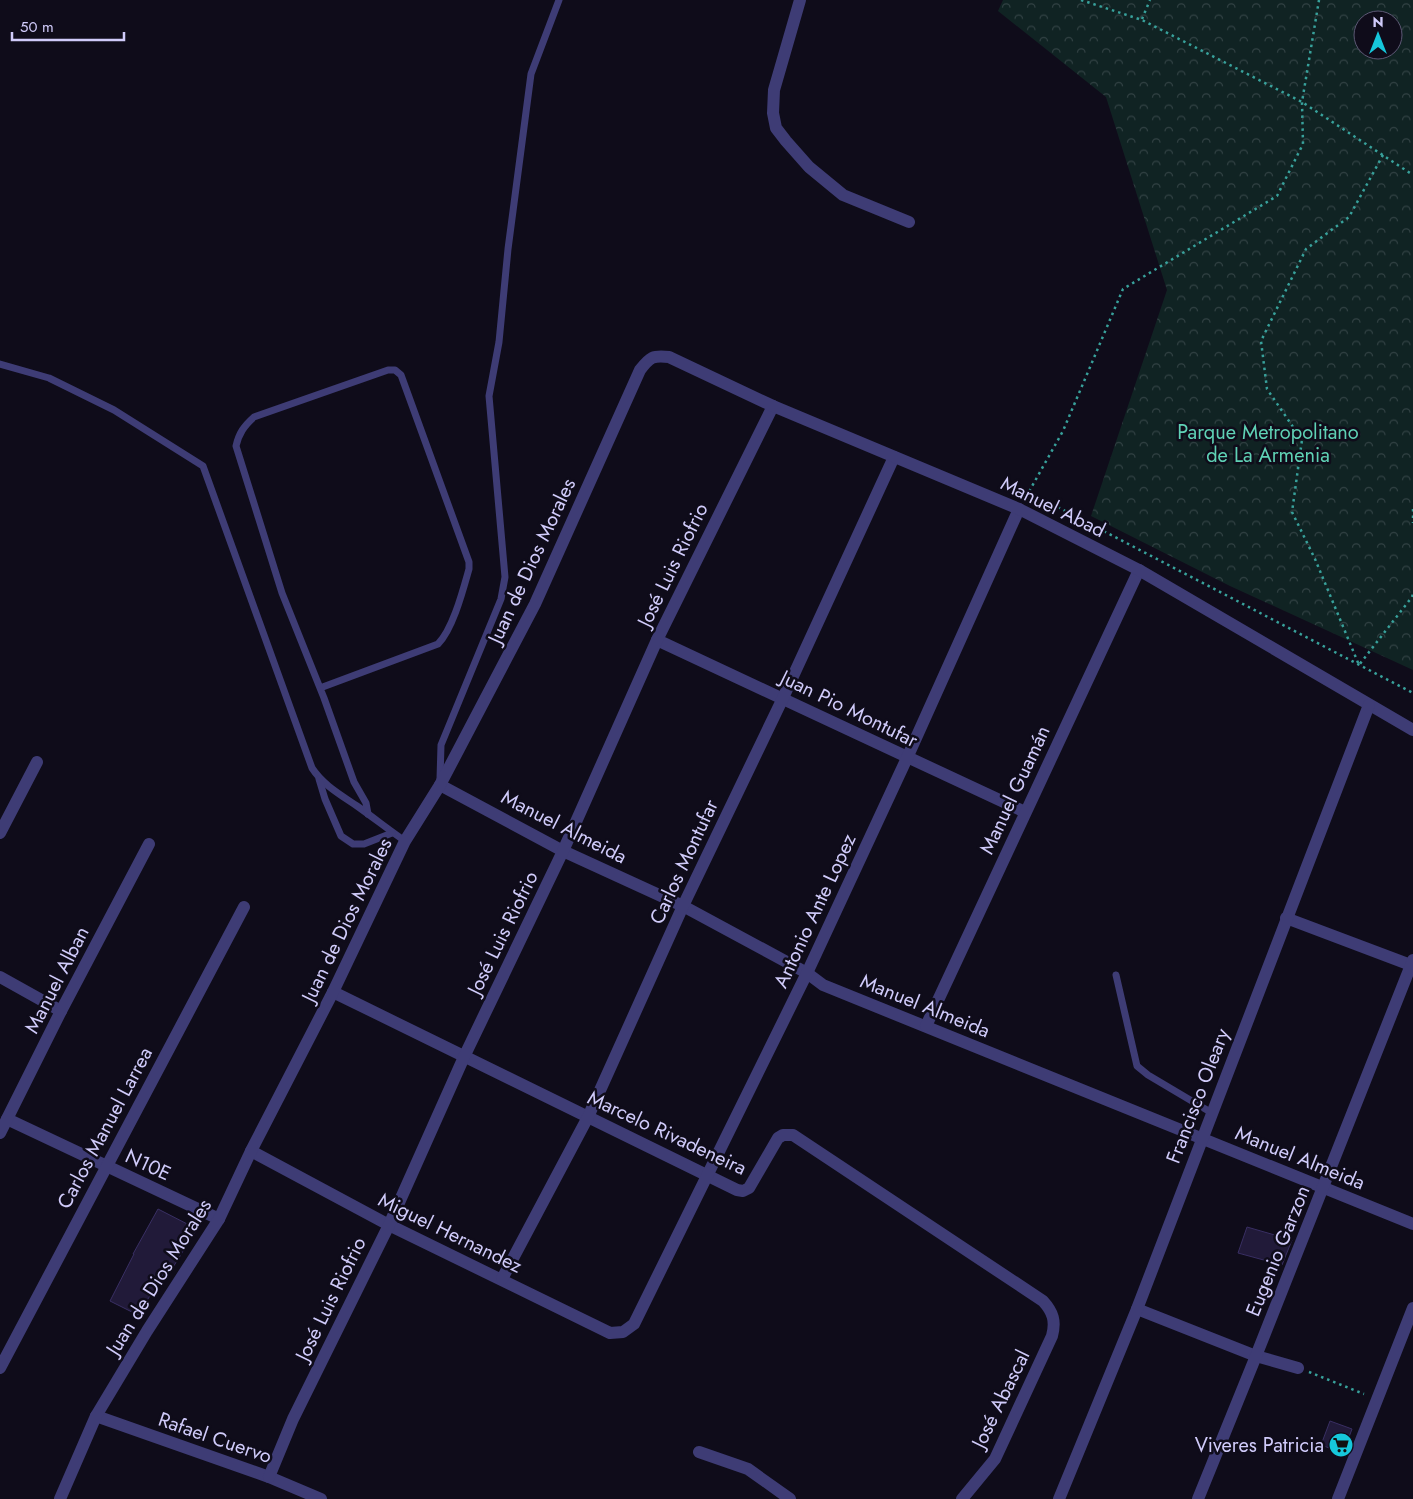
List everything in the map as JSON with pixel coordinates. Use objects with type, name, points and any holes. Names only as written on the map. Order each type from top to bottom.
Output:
[{"type":"street","points":[[800,0],[774,90],[773,113],[776,128],[809,167],[843,195],[909,222]]},
{"type":"street","name":"Juan de Dios Morales","points":[[60,1499],[96,1416],[147,1331],[219,1219],[251,1151],[333,992],[406,841],[440,785],[535,604],[640,370],[648,359],[658,356]]},
{"type":"street","name":"Manuel Abad","points":[[658,356],[669,356],[773,406],[1019,509],[1139,570],[1413,730]]},
{"type":"street","name":"José Luis Riofrio","points":[[269,1477],[293,1419],[389,1226],[464,1056],[564,851],[657,640],[773,406]]},
{"type":"street","name":"Carlos Montufar","points":[[502,1279],[588,1117],[683,906],[783,698],[894,457]]},
{"type":"street","name":"Antonio Ante Lopez","points":[[634,1324],[807,973],[907,758],[1019,509]]},
{"type":"street","name":"Manuel Guamán","points":[[926,1026],[1139,570]]},
{"type":"street","name":"Juan Pio Montufar","points":[[657,640],[1025,812]]},
{"type":"street","name":"Francisco Oleary","points":[[1059,1499],[1137,1309],[1369,705]]},
{"type":"street","points":[[0,833],[37,762]]},
{"type":"street","name":"Manuel Almeida","points":[[440,785],[564,851],[683,906],[807,973],[823,984],[1413,1224]]},
{"type":"street","name":"Manuel Alban","points":[[0,1133],[61,1011],[149,844]]},
{"type":"street","name":"Carlos Manuel Larrea","points":[[0,1368],[244,907]]},
{"type":"street","points":[[1286,918],[1412,964]]},
{"type":"street","name":"Eugenio Garzon","points":[[1198,1499],[1412,964]]},
{"type":"street","points":[[0,977],[61,1011]]},
{"type":"street","name":"Marcelo Rivadeneira","points":[[333,992],[737,1190],[743,1191],[749,1188],[778,1138],[793,1135],[1043,1301],[1050,1308],[1054,1317],[1052,1336]]},
{"type":"street","name":"N10E","points":[[8,1119],[219,1219]]},
{"type":"street","name":"Miguel Hernandez","points":[[251,1151],[389,1226],[502,1279],[610,1333],[623,1332],[634,1324]]},
{"type":"street","points":[[1338,1499],[1413,1308]]},
{"type":"street","points":[[1137,1309],[1256,1356],[1298,1368]]},
{"type":"street","name":"José Abascal","points":[[962,1499],[995,1459],[1052,1336]]},
{"type":"street","name":"Rafael Cuervo","points":[[96,1416],[269,1477],[321,1499]]},
{"type":"street","points":[[699,1452],[748,1469],[790,1499]]},
{"type":"lane","points":[[440,785],[441,745],[501,599],[505,577],[489,396],[499,342],[509,239],[531,74],[560,0]]},
{"type":"lane","points":[[0,364],[49,378],[114,410],[203,466],[312,768],[319,779],[325,799],[341,836],[353,844],[364,844],[392,833]]},
{"type":"lane","points":[[320,688],[438,644],[451,622],[469,569],[469,562],[401,374],[395,370],[388,370],[254,417],[243,426],[236,446],[282,593],[320,688],[354,782],[366,803],[368,814]]},
{"type":"lane","points":[[319,779],[392,833],[406,841]]},
{"type":"lane","points":[[1116,975],[1137,1066],[1148,1075],[1212,1113]]},
{"type":"path","points":[[1081,0],[1142,20],[1302,102],[1413,175]]},
{"type":"path","points":[[1142,20],[1150,0]]},
{"type":"path","points":[[1019,509],[1063,431],[1123,289],[1278,196],[1303,144],[1302,102],[1319,0]]},
{"type":"path","points":[[1359,665],[1315,559],[1292,512],[1302,440],[1267,388],[1261,341],[1306,249],[1349,217],[1383,155]]},
{"type":"path","points":[[1028,492],[1413,693]]},
{"type":"path","points":[[1413,510],[1413,523]]},
{"type":"path","points":[[1359,665],[1413,594]]},
{"type":"path","points":[[1298,1368],[1378,1399]]},
{"type":"green space","name":"Parque Metropolitano de La Armenia","points":[[1003,0],[1413,0],[1413,670],[1230,586],[1091,516],[1167,290],[1106,97],[998,11]]},
{"type":"building","points":[[158,1209],[197,1229],[170,1272],[166,1270],[138,1315],[110,1301]]},
{"type":"building","points":[[1247,1227],[1292,1240],[1282,1265],[1238,1253]]},
{"type":"building","points":[[1330,1421],[1352,1429],[1343,1453],[1321,1445]]},
{"type":"place","name":"Viveres Patricia","points":[[1341,1445]]}]
